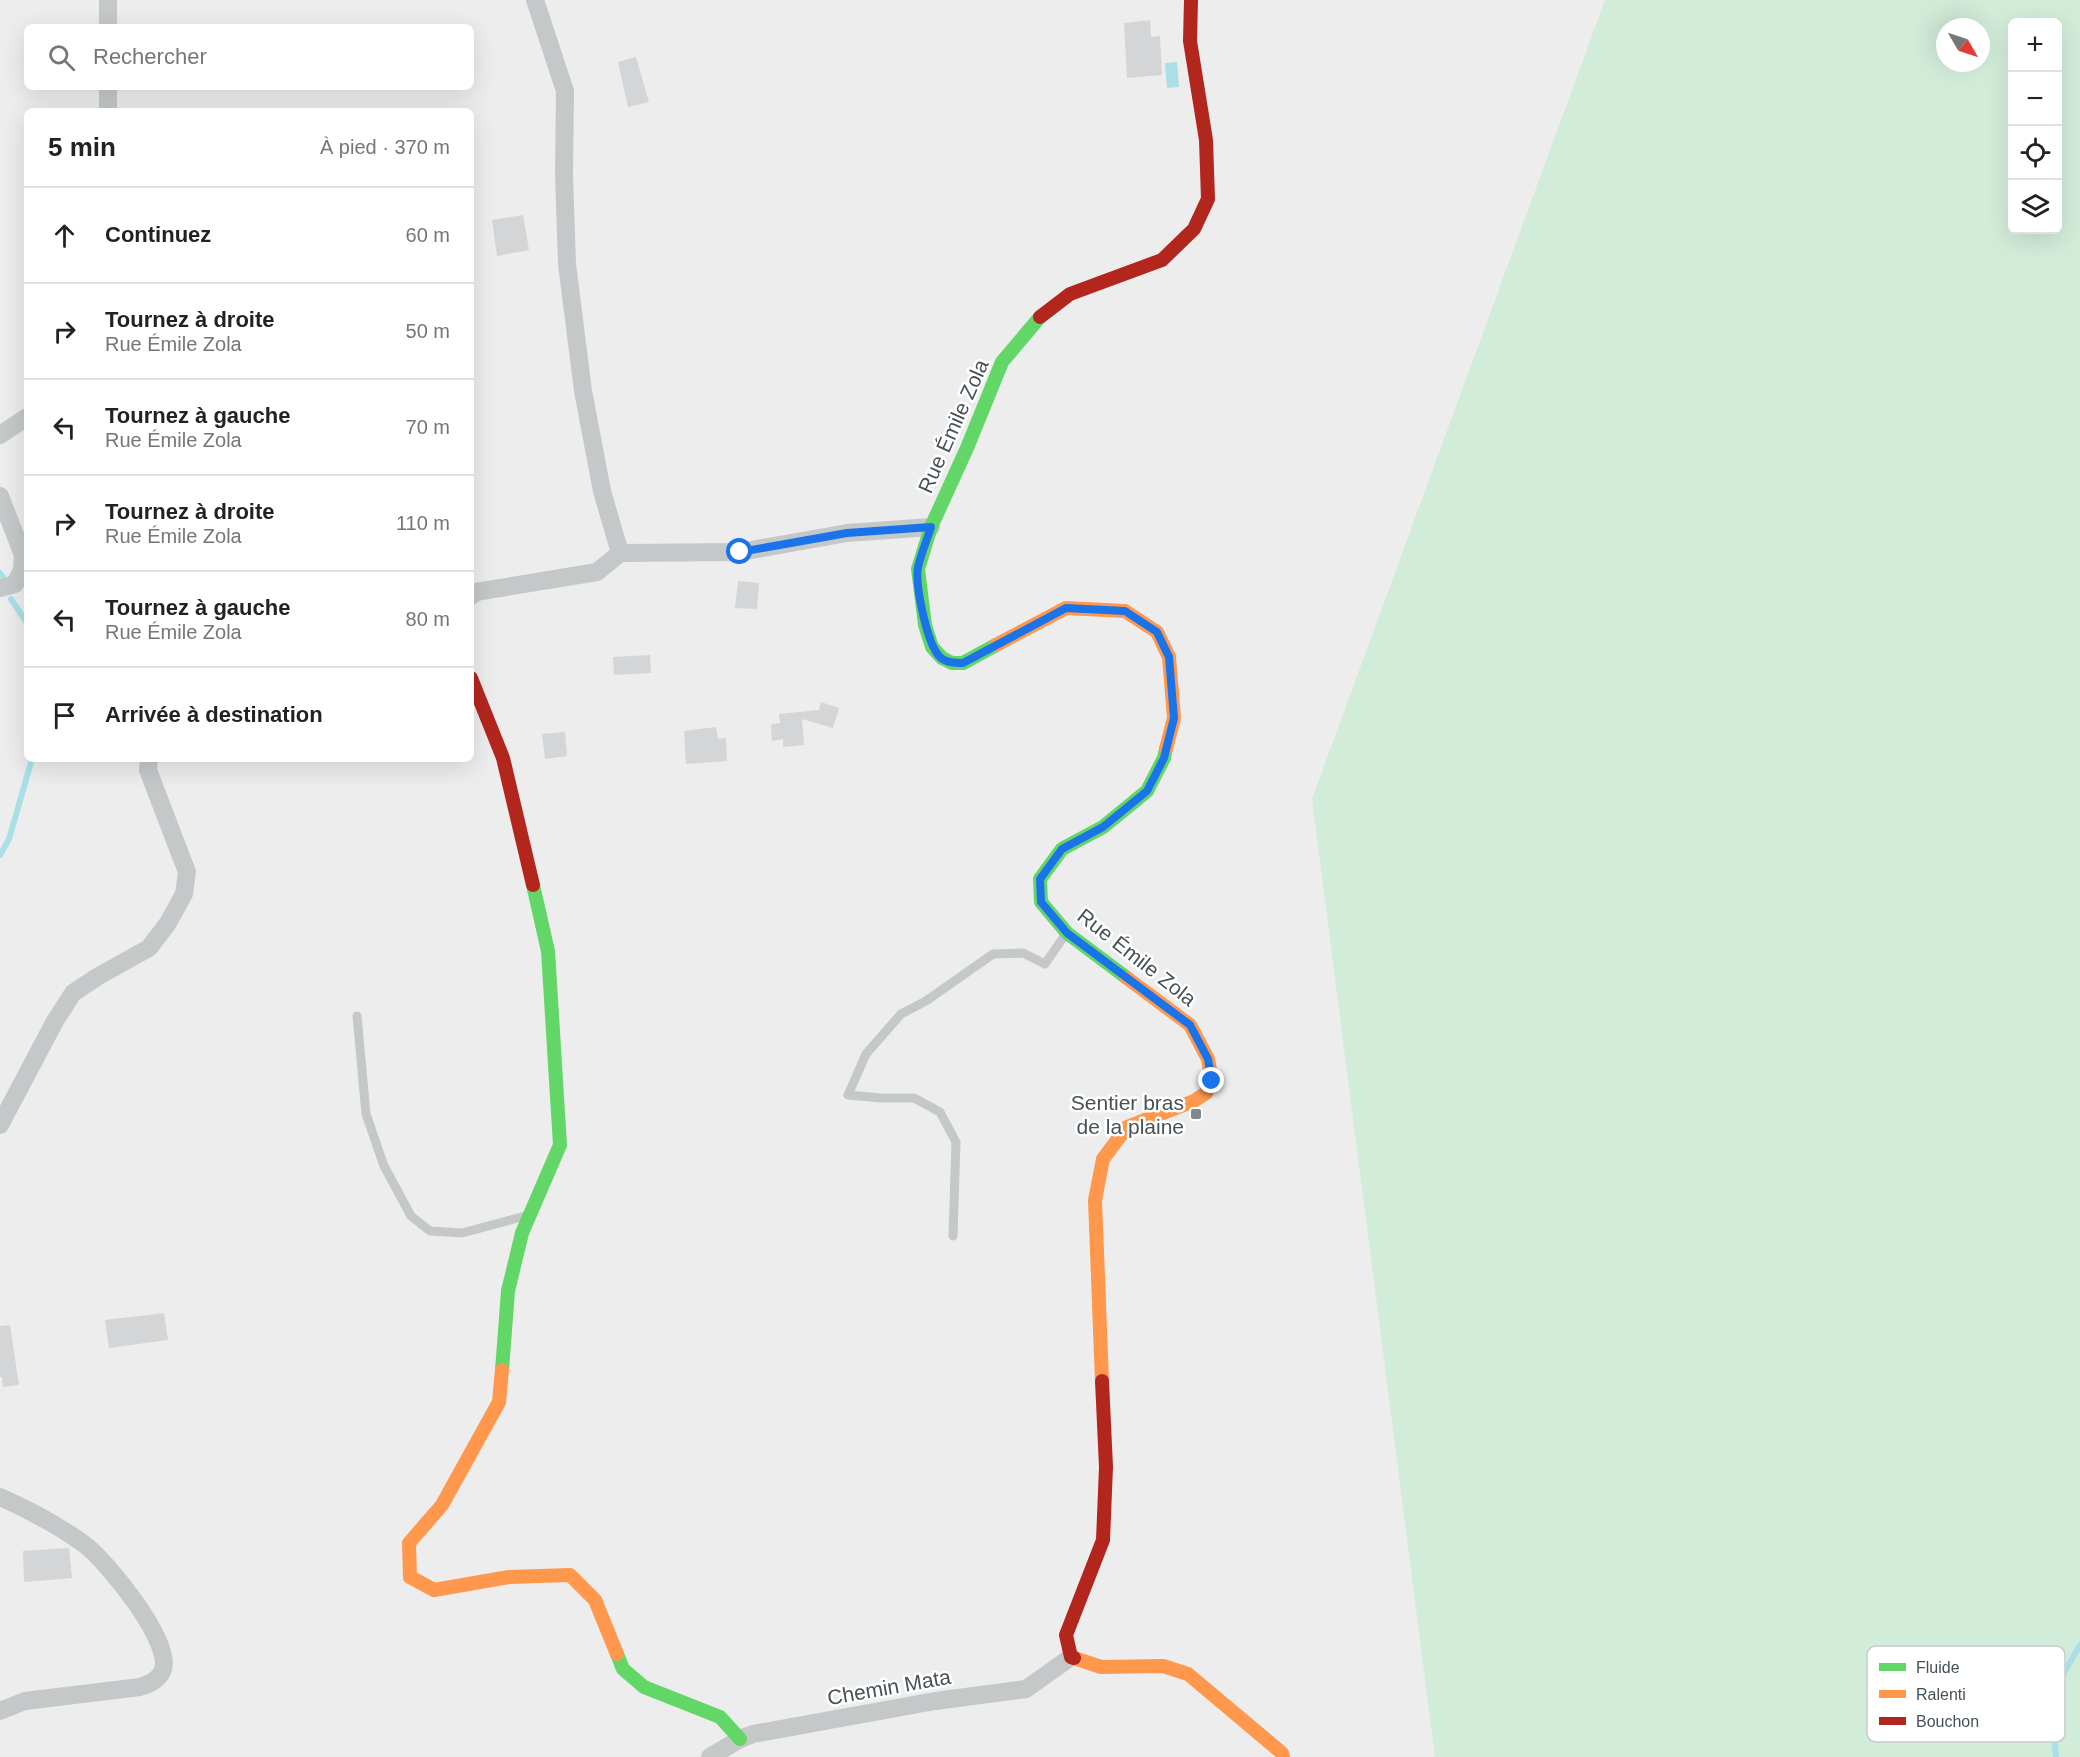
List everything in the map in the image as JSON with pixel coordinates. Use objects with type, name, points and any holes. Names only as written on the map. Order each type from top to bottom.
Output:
[{"type":"main road","name":"Rue Émile Zola","points":[[1071,1657],[1066,1635],[1103,1540],[1106,1467],[1095,1200],[1103,1159],[1127,1127],[1194,1101],[1206,1093],[1212,1081],[1208,1059],[1190,1025],[1067,933],[1041,902],[1040,879],[1062,849],[1103,827],[1147,791],[1164,758],[1174,718],[1169,657],[1157,632],[1125,611],[1066,608],[963,663],[952,663],[942,658],[932,647],[925,625],[918,569],[931,527],[967,448],[1002,362],[1036,320],[1070,294],[1162,260],[1194,229],[1208,199],[1206,140],[1190,41],[1191,0]]},
{"type":"main road","points":[[474,686],[503,758],[548,951],[560,1145],[522,1233],[508,1291],[499,1402],[442,1505],[409,1543],[410,1577],[434,1590],[509,1577],[570,1575],[595,1600],[624,1669],[644,1687],[720,1716],[740,1739]]},
{"type":"main road","points":[[1071,1657],[1101,1667],[1163,1666],[1188,1674],[1282,1753],[1283,1757]]},
{"type":"street","points":[[108,0],[108,24]]},
{"type":"street","points":[[535,0],[565,91],[564,174],[567,264],[583,391],[602,491],[620,553]]},
{"type":"street","points":[[108,90],[108,108]]},
{"type":"street","points":[[0,435],[24,419]]},
{"type":"street","points":[[0,496],[23,555],[22,570],[15,584],[0,588]]},
{"type":"street","points":[[474,594],[597,572],[620,553],[740,552],[847,533],[931,527]]},
{"type":"street","points":[[0,1125],[73,993],[149,948],[168,923],[184,894],[187,872],[148,770],[149,762]]},
{"type":"street","points":[[0,1497],[17,1504],[85,1545],[117,1578],[144,1614],[165,1659],[163,1671],[155,1681],[140,1687],[26,1701],[0,1711]]},
{"type":"street","name":"Chemin Mata","points":[[710,1757],[753,1734],[934,1701],[1026,1689],[1071,1657]]},
{"type":"lane","points":[[953,1236],[956,1142],[940,1112],[914,1098],[848,1095],[866,1054],[901,1014],[926,1001],[993,954],[1023,952],[1045,964],[1067,933]]},
{"type":"lane","points":[[357,1016],[366,1114],[384,1166],[411,1216],[430,1232],[462,1233],[530,1215]]},
{"type":"green space","points":[[1605,0],[2080,0],[2080,1757],[1435,1757],[1312,799]]},
{"type":"water","points":[[1177,62],[1179,87],[1167,88],[1165,63]]},
{"type":"building","points":[[1150,20],[1151,37],[1160,36],[1162,75],[1127,78],[1124,23]]},
{"type":"building","points":[[636,57],[649,102],[628,107],[618,62]]},
{"type":"building","points":[[523,215],[529,250],[497,256],[492,220]]},
{"type":"building","points":[[738,581],[759,583],[757,609],[735,608]]},
{"type":"building","points":[[650,655],[651,673],[614,675],[613,657]]},
{"type":"building","points":[[821,702],[839,708],[833,728],[802,719],[804,745],[783,747],[783,739],[772,741],[771,724],[780,723],[779,714],[819,710]]},
{"type":"building","points":[[716,727],[718,739],[726,738],[727,761],[686,764],[684,731]]},
{"type":"building","points":[[565,732],[567,756],[545,759],[542,734]]},
{"type":"building","points":[[164,1313],[168,1340],[109,1348],[105,1320]]},
{"type":"building","points":[[10,1325],[19,1385],[3,1387],[2,1377],[0,1377],[0,1326]]},
{"type":"building","points":[[69,1548],[72,1578],[24,1582],[23,1551]]},
{"type":"waterway","points":[[0,573],[3,577]]},
{"type":"waterway","points":[[11,599],[24,618]]},
{"type":"waterway","points":[[0,855],[9,839],[31,762]]},
{"type":"waterway","points":[[2065,1671],[2080,1645]]},
{"type":"waterway","points":[[2054,1742],[2056,1757]]},
{"type":"traffic: fast","points":[[996,645],[963,663],[952,663],[942,658],[932,647],[925,625],[918,569],[931,527],[967,448],[1002,362],[1040,317]]},
{"type":"traffic: fast","points":[[1127,978],[1067,933],[1041,902],[1040,879],[1062,849],[1103,827],[1147,791],[1164,758],[1166,749]]},
{"type":"traffic: fast","points":[[502,1370],[508,1291],[522,1233],[560,1145],[548,951],[533,885]]},
{"type":"traffic: fast","points":[[617,1654],[623,1669],[644,1687],[720,1717],[740,1739]]},
{"type":"traffic: slow","points":[[996,645],[1066,608],[1125,611],[1157,632],[1169,657],[1174,718],[1166,749]]},
{"type":"traffic: slow","points":[[1102,1381],[1095,1200],[1103,1159],[1127,1127],[1194,1101],[1206,1093],[1212,1081],[1208,1059],[1190,1025],[1127,978]]},
{"type":"traffic: slow","points":[[502,1370],[499,1402],[442,1505],[409,1543],[410,1577],[434,1590],[509,1577],[570,1575],[595,1600],[617,1654]]},
{"type":"traffic: slow","points":[[1074,1658],[1101,1667],[1163,1666],[1188,1674],[1282,1753],[1283,1757]]},
{"type":"traffic: jam","points":[[1040,317],[1070,294],[1162,260],[1194,229],[1208,199],[1206,140],[1190,41],[1191,0]]},
{"type":"traffic: jam","points":[[474,686],[503,758],[533,885]]},
{"type":"traffic: jam","points":[[1074,1658],[1071,1657],[1066,1635],[1103,1540],[1106,1467],[1102,1381]]},
{"type":"place","name":"Sentier bras de la plaine","points":[[1196,1114]]},
{"type":"route","points":[[740,552],[847,533],[931,527],[918,569],[925,625],[932,647],[942,658],[952,663],[963,663],[1066,608],[1125,611],[1157,632],[1169,657],[1174,718],[1164,758],[1147,791],[1103,827],[1062,849],[1040,879],[1041,902],[1067,933],[1190,1025],[1208,1059],[1212,1081]]}]
